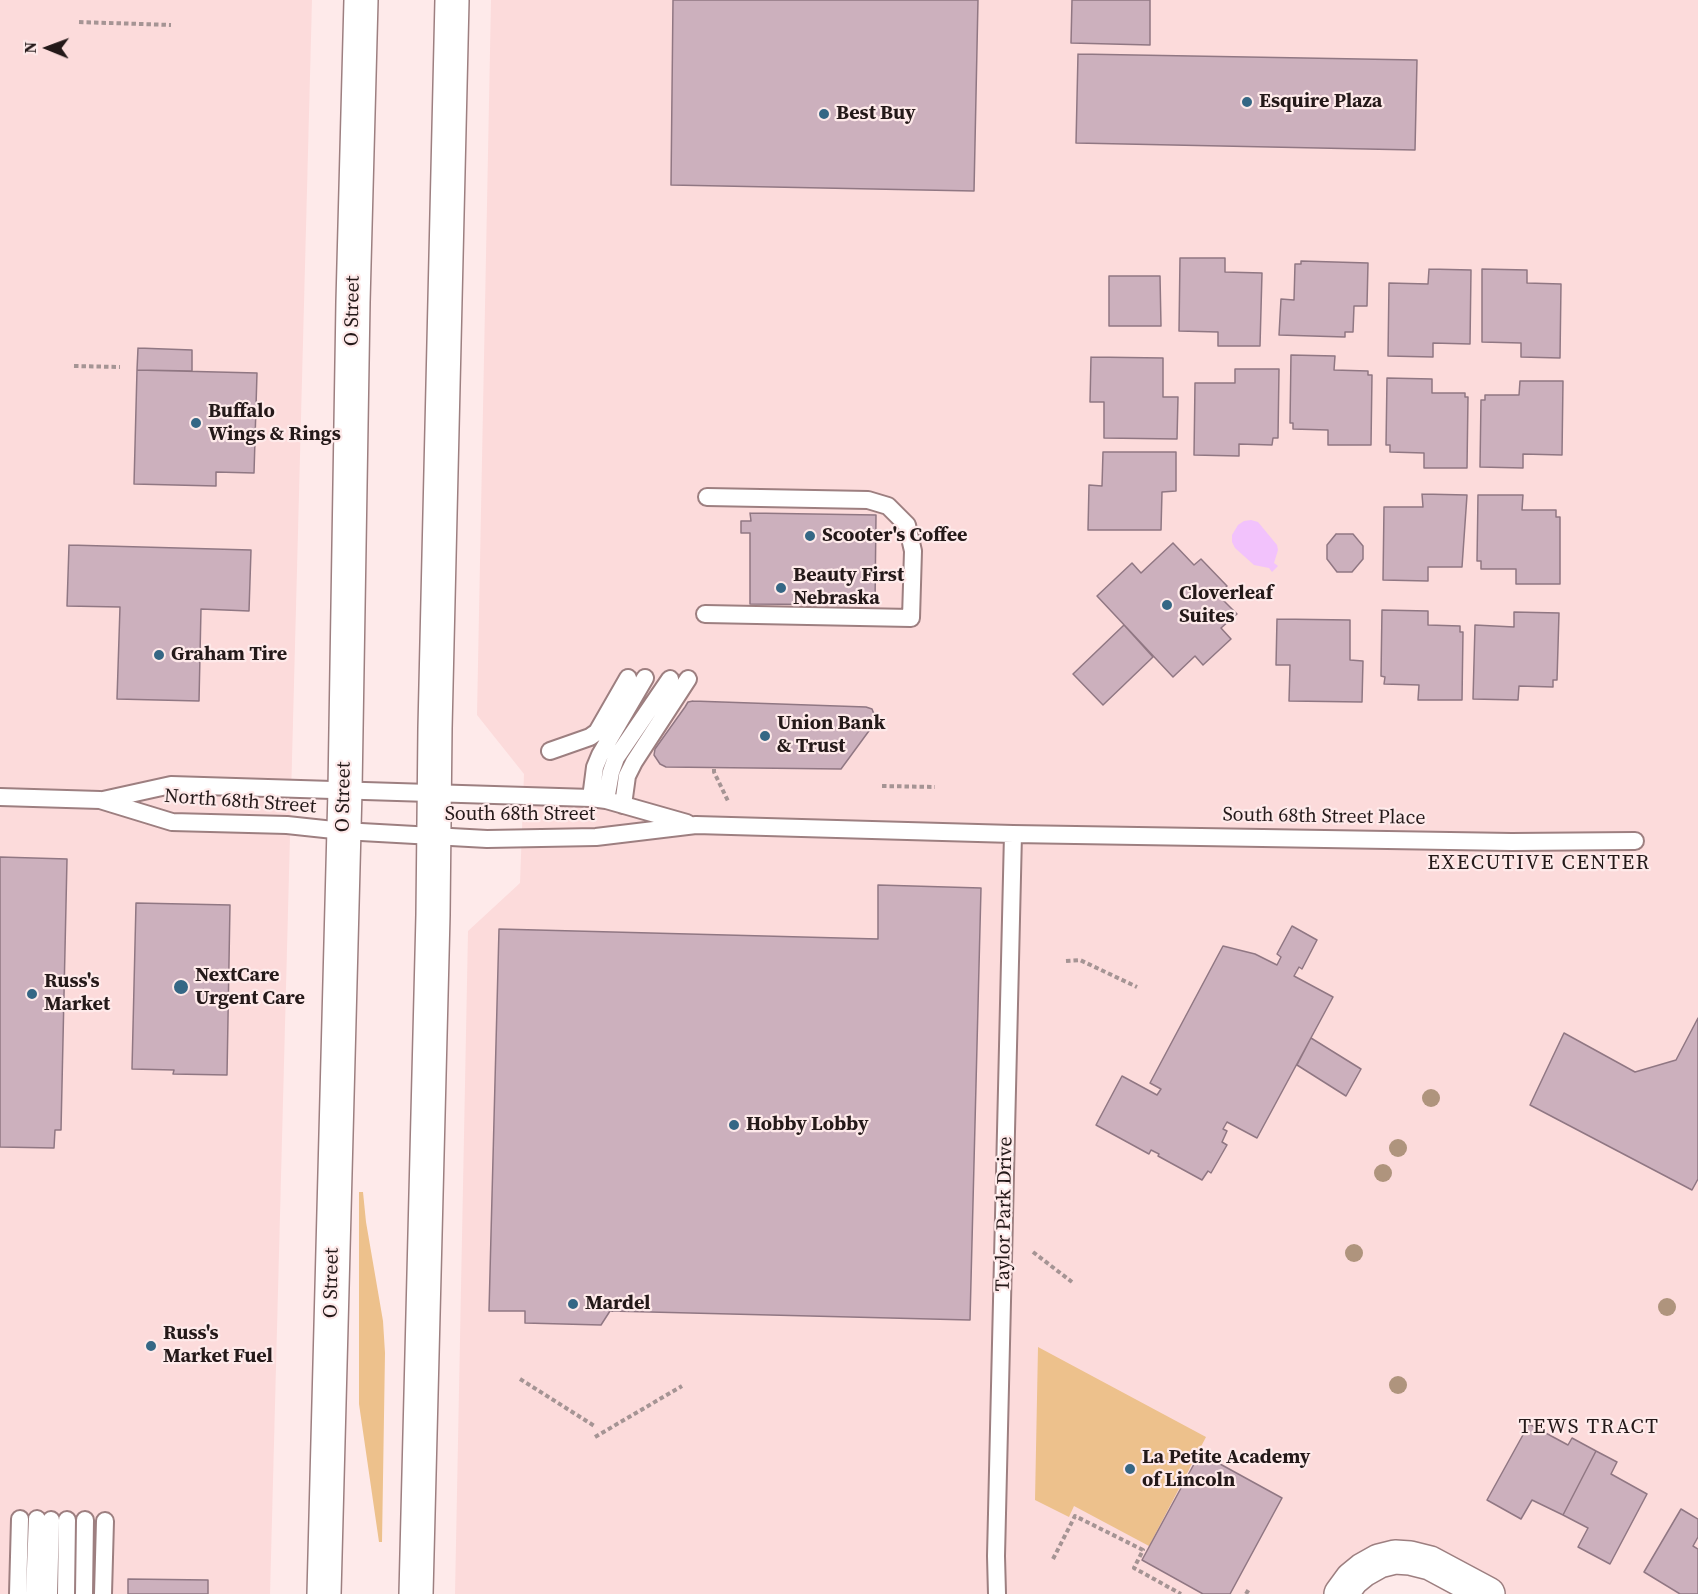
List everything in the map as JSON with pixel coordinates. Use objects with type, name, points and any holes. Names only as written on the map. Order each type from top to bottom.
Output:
[{"type":"main road","name":"O Street","points":[[324,1594],[345,790],[353,302],[361,0]]},
{"type":"main road","points":[[416,1594],[452,0]]},
{"type":"main road","points":[[1341,1594],[1352,1579],[1364,1570],[1379,1561],[1395,1557],[1430,1563],[1488,1594]]},
{"type":"lane","points":[[705,614],[911,618],[913,551],[907,525],[888,506],[868,500],[707,497]]},
{"type":"lane","points":[[549,751],[590,738],[597,732],[628,678]]},
{"type":"lane","points":[[607,801],[596,767],[600,755],[645,678]]},
{"type":"lane","points":[[607,801],[611,772],[616,758],[670,679]]},
{"type":"lane","points":[[607,801],[627,776],[633,762],[688,679]]},
{"type":"lane","name":"North 68th Street","points":[[0,797],[100,800],[171,784],[434,792]]},
{"type":"lane","name":"South 68th Street","points":[[434,792],[607,801],[696,825]]},
{"type":"lane","name":"North 68th Street","points":[[100,800],[172,822],[287,825],[343,831]]},
{"type":"lane","name":"South 68th Street","points":[[343,831],[487,838],[596,837],[696,825],[1013,834]]},
{"type":"lane","name":"South 68th Street Place","points":[[1013,834],[1512,842],[1635,841]]},
{"type":"lane","name":"Taylor Park Drive","points":[[997,1594],[1013,834]]},
{"type":"lane","points":[[18,1594],[44,1519]]},
{"type":"lane","points":[[34,1594],[44,1519]]},
{"type":"lane","points":[[44,1519],[49,1594]]},
{"type":"lane","points":[[44,1519],[66,1594]]},
{"type":"lane","points":[[84,1594],[85,1520]]},
{"type":"lane","points":[[103,1594],[105,1521]]},
{"type":"path","points":[[79,22],[171,25]]},
{"type":"path","points":[[74,366],[120,367]]},
{"type":"path","points":[[714,768],[740,826]]},
{"type":"path","points":[[882,786],[935,787]]},
{"type":"path","points":[[1066,961],[1080,960],[1137,987]]},
{"type":"path","points":[[1033,1252],[1072,1282]]},
{"type":"path","points":[[520,1379],[596,1427]]},
{"type":"path","points":[[595,1437],[682,1386]]},
{"type":"path","points":[[1053,1559],[1076,1516],[1143,1550],[1134,1568],[1181,1594]]},
{"type":"path","points":[[1246,1594],[1249,1589]]},
{"type":"shaded area","points":[[0,0],[312,0],[270,1594],[0,1594]]},
{"type":"shaded area","points":[[491,0],[1698,0],[1698,1594],[1488,1594],[1410,1558],[1341,1594],[455,1594],[468,931],[520,883],[524,774],[477,715]]},
{"type":"shaded area","points":[[1251,520],[1258,522],[1277,545],[1278,550],[1274,563],[1278,566],[1272,572],[1269,568],[1254,565],[1235,548],[1232,542],[1232,535],[1238,525]]},
{"type":"shaded area","points":[[359,1192],[363,1192],[383,1321],[385,1353],[382,1542],[379,1542],[359,1404]]},
{"type":"shaded area","points":[[1038,1347],[1206,1437],[1149,1546],[1074,1506],[1069,1517],[1035,1500]]},
{"type":"building","name":"Best Buy","points":[[673,0],[978,0],[974,191],[671,185]]},
{"type":"building","points":[[1072,0],[1150,0],[1150,45],[1071,43]]},
{"type":"building","name":"Esquire Plaza","points":[[1078,54],[1417,60],[1415,150],[1076,143]]},
{"type":"building","points":[[1180,258],[1225,258],[1225,272],[1262,273],[1260,346],[1218,346],[1218,332],[1179,331]]},
{"type":"building","points":[[1301,261],[1368,263],[1367,306],[1354,306],[1353,332],[1345,332],[1345,337],[1279,335],[1281,299],[1294,300],[1295,264],[1301,264]]},
{"type":"building","points":[[1429,269],[1471,270],[1470,344],[1433,343],[1433,357],[1388,356],[1389,283],[1428,284]]},
{"type":"building","points":[[1482,269],[1527,270],[1527,283],[1561,284],[1560,358],[1521,357],[1521,343],[1482,342]]},
{"type":"building","points":[[1109,276],[1160,276],[1161,326],[1109,326]]},
{"type":"building","points":[[138,348],[192,350],[192,371],[137,370]]},
{"type":"building","points":[[1291,355],[1335,356],[1334,370],[1368,371],[1368,375],[1372,375],[1371,445],[1328,445],[1328,430],[1293,429],[1293,423],[1290,423]]},
{"type":"building","points":[[1091,357],[1163,358],[1163,397],[1178,397],[1177,439],[1104,438],[1104,402],[1090,402]]},
{"type":"building","points":[[1235,369],[1279,369],[1278,438],[1273,438],[1272,445],[1239,444],[1239,456],[1194,455],[1195,383],[1235,383]]},
{"type":"building","name":"Buffalo Wings & Rings","points":[[137,370],[257,373],[254,473],[216,472],[216,486],[134,484]]},
{"type":"building","points":[[1387,378],[1432,379],[1432,393],[1465,393],[1465,397],[1468,397],[1467,468],[1424,468],[1424,453],[1390,452],[1390,445],[1386,445]]},
{"type":"building","points":[[1520,381],[1563,381],[1562,455],[1523,454],[1523,468],[1480,467],[1481,400],[1485,400],[1485,395],[1519,395]]},
{"type":"building","points":[[1103,452],[1176,452],[1176,491],[1162,492],[1161,530],[1088,530],[1089,485],[1102,486]]},
{"type":"building","points":[[1422,494],[1467,495],[1462,567],[1428,567],[1428,581],[1383,580],[1384,507],[1423,507]]},
{"type":"building","points":[[1478,495],[1523,495],[1522,510],[1556,510],[1556,517],[1560,517],[1560,584],[1516,584],[1516,569],[1481,569],[1481,561],[1477,561]]},
{"type":"building","points":[[750,513],[876,515],[875,605],[750,604],[750,533],[741,533],[741,521],[751,521]]},
{"type":"building","points":[[1336,534],[1353,534],[1363,546],[1363,559],[1352,572],[1337,572],[1327,559],[1327,545]]},
{"type":"building","name":"Cloverleaf Suites","points":[[1173,543],[1194,565],[1201,559],[1227,586],[1218,595],[1237,614],[1221,628],[1231,639],[1203,665],[1195,656],[1173,677],[1097,596],[1132,563],[1141,573]]},
{"type":"building","name":"Graham Tire","points":[[69,545],[251,550],[249,611],[201,609],[199,701],[117,699],[120,607],[67,606]]},
{"type":"building","points":[[1382,610],[1428,611],[1428,625],[1460,626],[1460,632],[1463,632],[1462,700],[1418,700],[1419,685],[1384,684],[1385,677],[1381,676]]},
{"type":"building","points":[[1514,612],[1559,613],[1557,680],[1553,680],[1553,687],[1519,686],[1518,700],[1473,699],[1475,625],[1514,627]]},
{"type":"building","points":[[1277,619],[1350,620],[1350,660],[1363,661],[1362,702],[1289,701],[1290,665],[1276,665]]},
{"type":"building","points":[[1124,625],[1153,657],[1103,705],[1073,674]]},
{"type":"building","name":"Union Bank & Trust","points":[[688,702],[866,707],[872,709],[876,719],[841,769],[666,767],[660,764],[654,755],[655,749]]},
{"type":"building","name":"Russ's Market","points":[[0,857],[67,859],[61,1130],[55,1130],[54,1148],[0,1147]]},
{"type":"building","name":"Hobby Lobby","points":[[878,885],[981,888],[970,1320],[610,1311],[601,1325],[525,1323],[525,1311],[489,1311],[499,929],[878,939]]},
{"type":"building","name":"NextCare Urgent Care","points":[[136,903],[230,905],[227,1075],[173,1074],[174,1070],[132,1069]]},
{"type":"building","points":[[1292,926],[1317,940],[1302,969],[1299,967],[1294,976],[1333,997],[1257,1138],[1227,1122],[1223,1129],[1227,1131],[1222,1142],[1227,1145],[1211,1173],[1208,1171],[1202,1180],[1158,1156],[1159,1154],[1151,1150],[1149,1154],[1096,1125],[1122,1076],[1157,1095],[1161,1089],[1150,1083],[1223,946],[1255,954],[1277,965],[1281,957],[1277,954]]},
{"type":"building","points":[[1698,1018],[1698,1179],[1692,1190],[1530,1105],[1564,1033],[1635,1072],[1676,1060]]},
{"type":"building","points":[[1311,1038],[1361,1069],[1346,1096],[1297,1065]]},
{"type":"building","points":[[1529,1424],[1568,1445],[1572,1438],[1596,1451],[1563,1515],[1532,1500],[1521,1519],[1487,1500]]},
{"type":"building","points":[[1596,1451],[1617,1462],[1611,1474],[1647,1494],[1610,1564],[1578,1547],[1588,1528],[1563,1515]]},
{"type":"building","points":[[1200,1453],[1282,1498],[1230,1594],[1203,1594],[1142,1560]]},
{"type":"building","points":[[1681,1509],[1698,1519],[1698,1537],[1693,1546],[1698,1549],[1698,1594],[1680,1594],[1644,1572]]},
{"type":"building","points":[[128,1579],[208,1580],[208,1594],[128,1594]]},
{"type":"place","name":"Esquire Plaza","points":[[1247,102]]},
{"type":"place","name":"Best Buy","points":[[824,114]]},
{"type":"place","name":"Buffalo Wings & Rings","points":[[196,423]]},
{"type":"place","name":"Scooter's Coffee","points":[[810,536]]},
{"type":"place","name":"Beauty First Nebraska","points":[[781,588]]},
{"type":"place","name":"Cloverleaf Suites","points":[[1167,605]]},
{"type":"place","name":"Graham Tire","points":[[159,655]]},
{"type":"place","name":"Union Bank & Trust","points":[[765,736]]},
{"type":"place","name":"NextCare Urgent Care","points":[[181,987]]},
{"type":"place","name":"Russ's Market","points":[[32,994]]},
{"type":"place","name":"Hobby Lobby","points":[[734,1125]]},
{"type":"place","name":"Mardel","points":[[573,1304]]},
{"type":"place","name":"Russ's Market Fuel","points":[[151,1346]]},
{"type":"place","name":"La Petite Academy of Lincoln","points":[[1130,1469]]},
{"type":"district","name":"EXECUTIVE CENTER","points":[[1539,864]]},
{"type":"district","name":"TEWS TRACT","points":[[1589,1428]]}]
